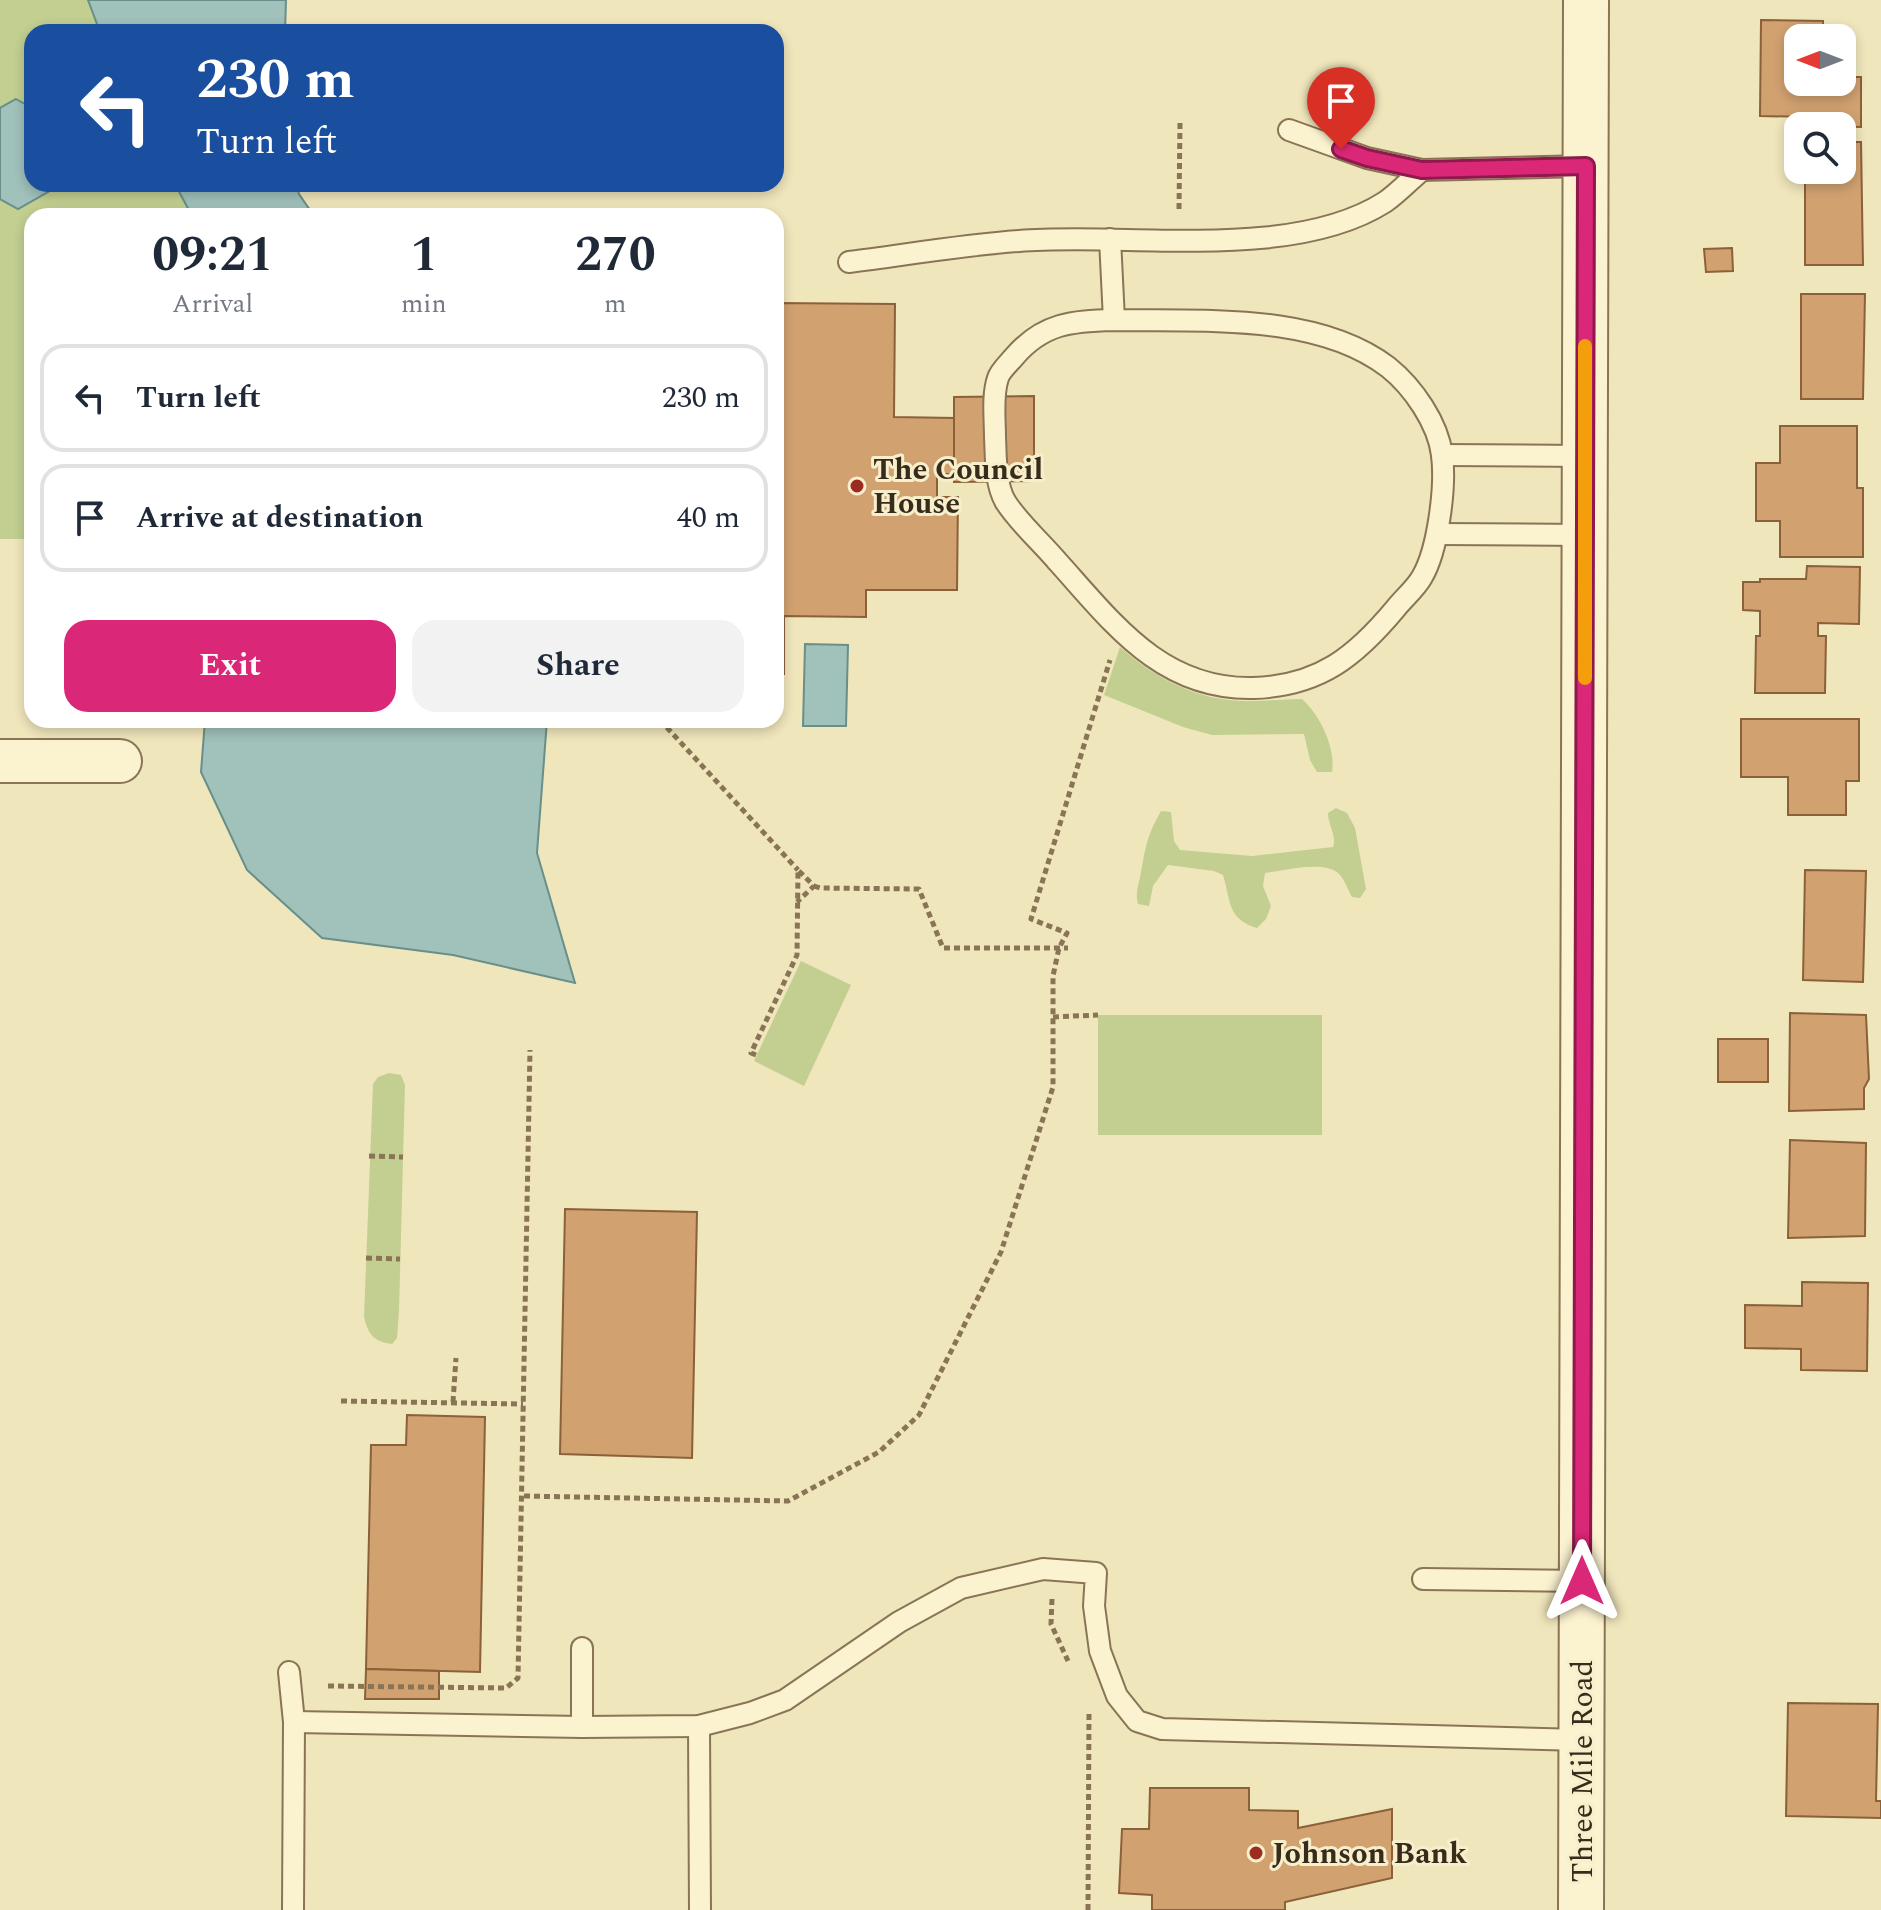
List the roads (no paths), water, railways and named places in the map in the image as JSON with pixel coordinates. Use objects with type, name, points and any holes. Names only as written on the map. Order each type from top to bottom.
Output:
[{"type":"street","name":"Three Mile Road","points":[[1581,1910],[1586,0]]},
{"type":"street","points":[[0,761],[120,761]]},
{"type":"lane","points":[[1289,130],[1367,158],[1422,170],[1586,166]]},
{"type":"lane","points":[[849,262],[1020,240],[1290,235],[1332,224],[1384,202],[1422,170]]},
{"type":"lane","points":[[1110,239],[1114,320]]},
{"type":"lane","points":[[1114,320],[1212,322],[1300,329],[1343,342],[1388,368],[1420,401],[1436,433],[1442,455],[1438,534],[1422,577],[1360,649],[1330,670],[1297,682],[1253,688],[1220,685],[1175,673],[1139,648],[1103,612],[1005,502],[999,477],[995,416],[998,377],[1022,348],[1049,328],[1074,321],[1114,320]]},
{"type":"lane","points":[[1442,455],[1585,456]]},
{"type":"lane","points":[[1438,534],[1585,535]]},
{"type":"lane","points":[[294,1722],[699,1726],[785,1700],[899,1622],[961,1588],[1043,1569],[1096,1573],[1094,1606],[1100,1651],[1117,1696],[1137,1721],[1162,1729],[1582,1740]]},
{"type":"lane","points":[[1423,1579],[1582,1581]]},
{"type":"lane","points":[[582,1648],[582,1727]]},
{"type":"lane","points":[[289,1672],[294,1722],[293,1910]]},
{"type":"lane","points":[[699,1726],[700,1910]]},
{"type":"water","points":[[88,0],[286,0],[285,24],[97,24]]},
{"type":"water","points":[[16,99],[24,104],[24,192],[48,192],[18,209],[0,199],[0,108]]},
{"type":"water","points":[[179,192],[298,192],[309,208],[188,208]]},
{"type":"water","points":[[805,644],[848,645],[846,726],[803,726]]},
{"type":"water","points":[[204,728],[546,728],[537,853],[575,983],[453,955],[322,938],[247,870],[201,772]]},
{"type":"place","name":"The Council House","points":[[857,486]]},
{"type":"place","name":"Johnson Bank","points":[[1256,1853]]}]
